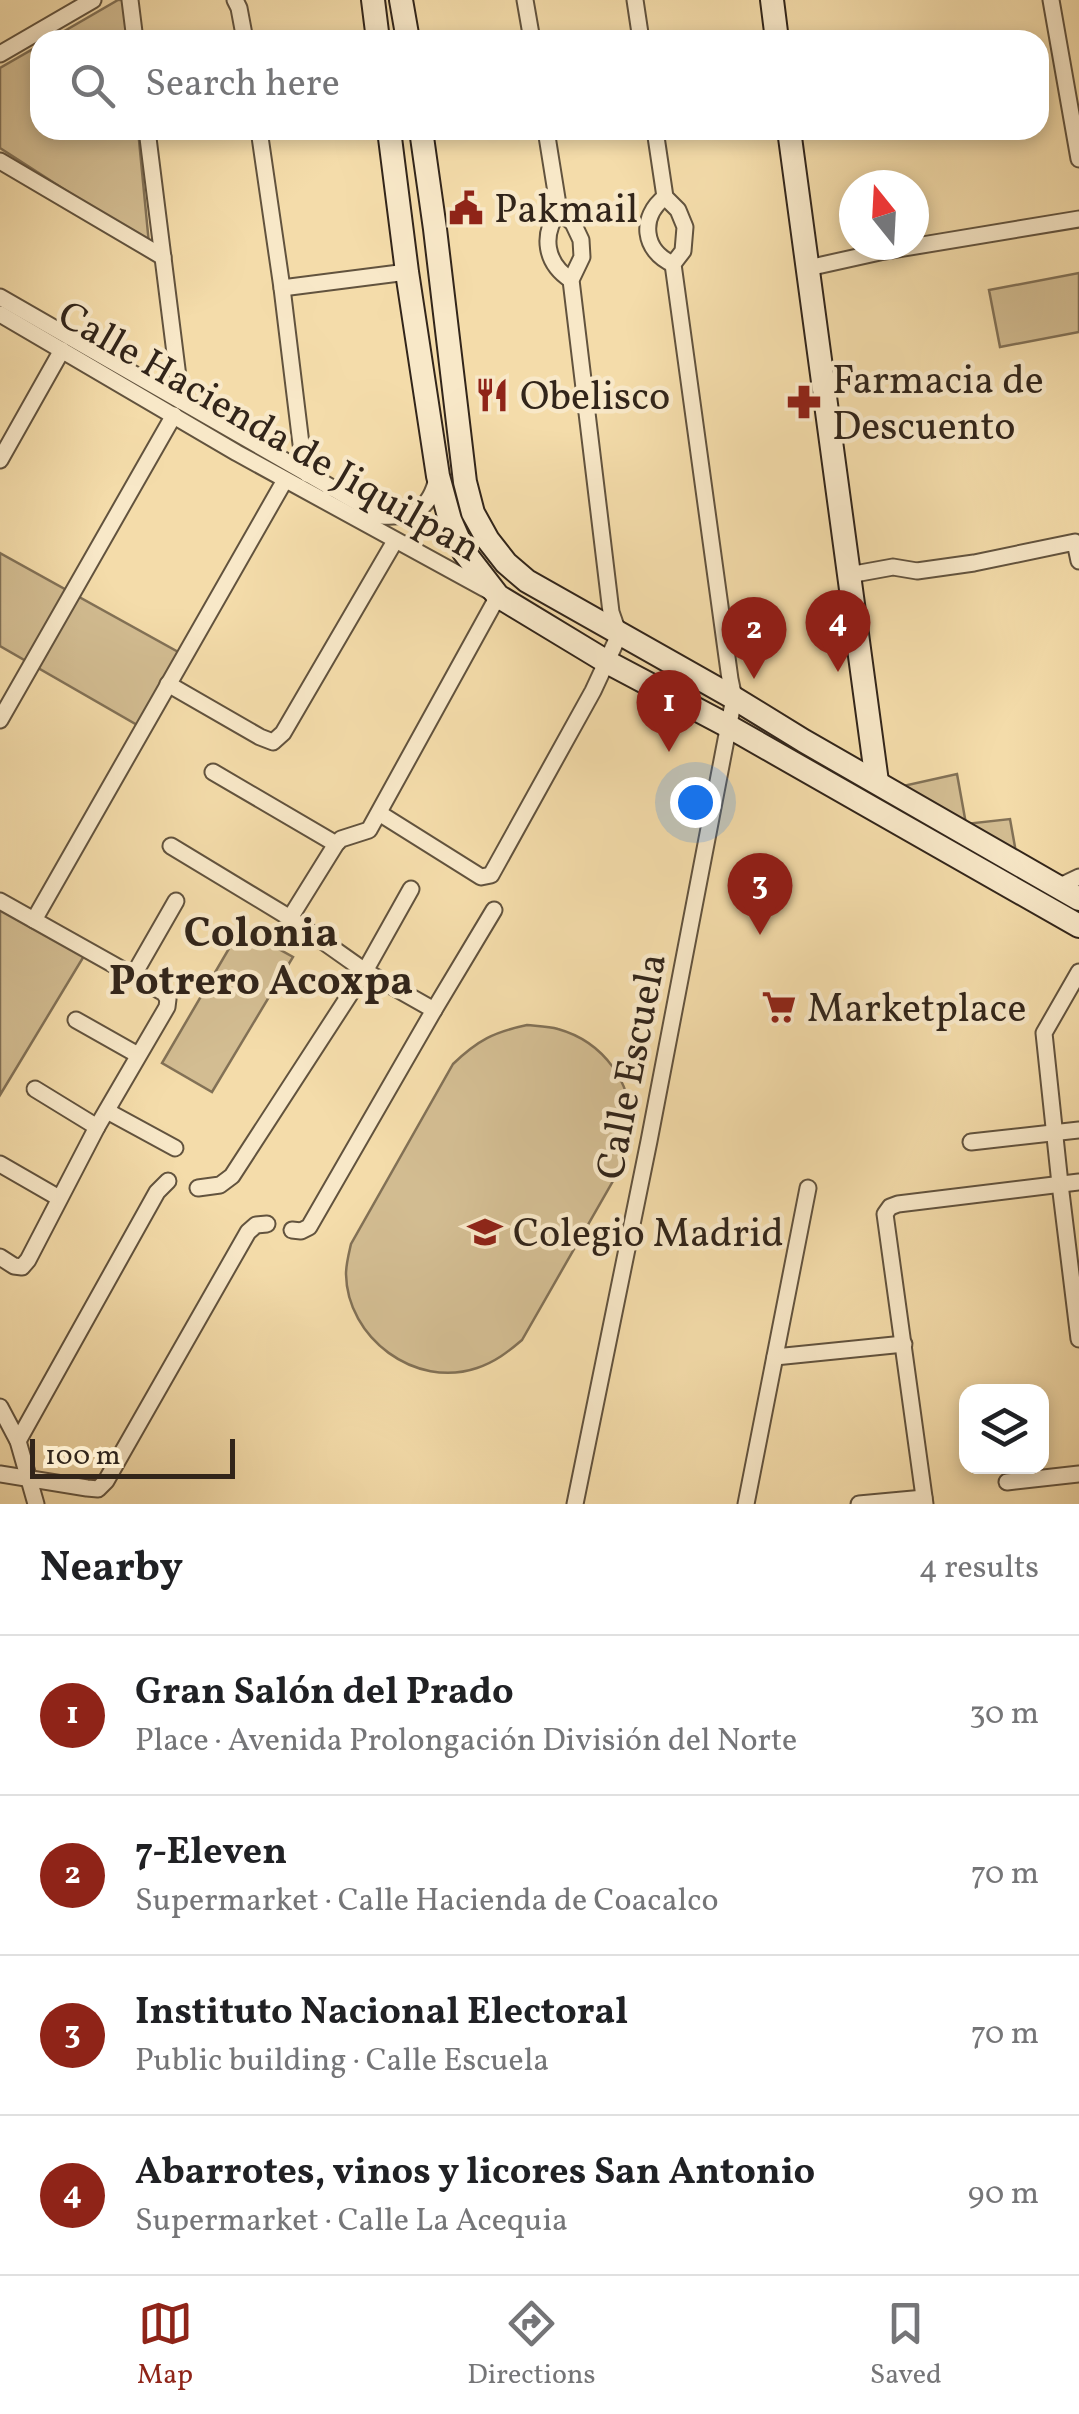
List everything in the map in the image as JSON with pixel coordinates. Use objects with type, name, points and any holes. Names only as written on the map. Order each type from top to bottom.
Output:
[{"type":"main road","points":[[772,0],[776,30]]},
{"type":"main road","points":[[378,26],[392,29],[405,25]]},
{"type":"main road","points":[[390,140],[438,476],[464,552],[498,596],[607,662],[728,726],[1017,876],[1061,889],[1079,926]]},
{"type":"main road","points":[[422,140],[465,482],[474,513],[488,540],[527,581],[877,782],[1017,876]]},
{"type":"main road","points":[[790,140],[877,782]]},
{"type":"main road","points":[[417,338],[440,330],[447,334]]},
{"type":"street","points":[[42,30],[94,0]]},
{"type":"street","points":[[130,0],[134,30]]},
{"type":"street","points":[[235,0],[242,30]]},
{"type":"street","points":[[525,0],[530,30]]},
{"type":"street","points":[[635,0],[640,30]]},
{"type":"street","points":[[1050,0],[1079,159]]},
{"type":"street","points":[[0,54],[30,37]]},
{"type":"street","points":[[0,720],[178,408],[148,140]]},
{"type":"street","points":[[260,140],[307,474]]},
{"type":"street","points":[[379,813],[481,878],[491,875],[619,635],[610,612],[571,280],[580,265],[581,240],[573,223],[560,211],[548,140]]},
{"type":"street","points":[[656,140],[665,198],[678,210],[686,226],[683,251],[673,264],[734,698]]},
{"type":"street","points":[[0,161],[163,257]]},
{"type":"street","points":[[665,198],[653,209],[647,232],[655,252],[673,264]]},
{"type":"street","points":[[560,211],[548,232],[548,247],[558,270],[571,280]]},
{"type":"street","points":[[808,268],[1079,219]]},
{"type":"street","points":[[282,288],[407,272]]},
{"type":"street","name":"Calle Hacienda de Jiquilpan","points":[[0,298],[10,314],[62,350],[178,408]]},
{"type":"street","name":"Calle Hacienda de Jiquilpan","points":[[10,314],[242,446],[307,474],[381,516],[408,516],[429,500],[438,476]]},
{"type":"street","points":[[0,460],[62,350]]},
{"type":"street","name":"Calle Hacienda de Jiquilpan","points":[[242,446],[285,480],[498,596]]},
{"type":"street","points":[[34,920],[285,480]]},
{"type":"street","points":[[168,684],[273,742],[283,733],[395,542]]},
{"type":"street","points":[[849,575],[893,567],[917,571],[1075,542],[1079,561]]},
{"type":"street","points":[[290,918],[336,844],[369,830],[498,596]]},
{"type":"street","name":"Calle Escuela","points":[[575,1504],[734,698]]},
{"type":"street","points":[[214,772],[336,844]]},
{"type":"street","points":[[172,846],[290,918],[365,971],[434,1010]]},
{"type":"street","points":[[198,1188],[220,1185],[232,1176],[365,971],[411,889]]},
{"type":"street","points":[[0,900],[164,993],[168,999],[28,1260],[22,1267],[0,1257]]},
{"type":"street","points":[[133,976],[176,901]]},
{"type":"street","points":[[292,1230],[309,1227],[494,910]]},
{"type":"street","points":[[1079,972],[1044,1033],[1079,1339]]},
{"type":"street","points":[[76,1020],[138,1054]]},
{"type":"street","points":[[35,1089],[96,1127]]},
{"type":"street","points":[[107,1111],[176,1148]]},
{"type":"street","points":[[971,1142],[1079,1130]]},
{"type":"street","points":[[0,1164],[59,1198]]},
{"type":"street","points":[[18,1442],[157,1192],[168,1182]]},
{"type":"street","points":[[859,1504],[924,1501],[885,1214],[898,1204],[1079,1182]]},
{"type":"street","points":[[746,1504],[808,1188]]},
{"type":"street","points":[[0,1474],[87,1488],[98,1488],[106,1482],[248,1232],[256,1225],[266,1224]]},
{"type":"street","points":[[775,1357],[904,1344]]},
{"type":"street","points":[[0,1407],[18,1442],[36,1504]]},
{"type":"street","points":[[1007,1482],[1079,1474]]},
{"type":"shaded area","points":[[118,0],[124,0],[127,30],[66,30]]},
{"type":"shaded area","points":[[30,51],[30,140],[139,140],[149,244],[0,148],[0,68]]},
{"type":"shaded area","points":[[1079,273],[1079,332],[1000,347],[989,290]]},
{"type":"shaded area","points":[[0,553],[180,653],[139,726],[0,646]]},
{"type":"shaded area","points":[[957,774],[966,824],[1010,819],[1017,858],[903,786]]},
{"type":"shaded area","points":[[0,906],[87,951],[0,1095]]},
{"type":"shaded area","points":[[241,928],[293,957],[212,1092],[162,1063]]},
{"type":"shaded area","points":[[527,1025],[574,1035],[602,1054],[612,1067],[627,1096],[630,1112],[631,1133],[625,1160],[522,1340],[477,1368],[454,1373],[431,1371],[389,1353],[358,1319],[349,1297],[346,1274],[351,1244],[453,1064],[487,1038]]},
{"type":"place","name":"Pakmail","points":[[466,208]]},
{"type":"place","name":"Obelisco","points":[[492,395]]},
{"type":"place","name":"Farmacia de Descuento","points":[[804,402]]},
{"type":"place","name":"Abarrotes, vinos y licores San Antonio","points":[[838,672]]},
{"type":"place","name":"7-Eleven","points":[[754,679]]},
{"type":"place","name":"Gran Salón del Prado","points":[[669,752]]},
{"type":"place","name":"Instituto Nacional Electoral","points":[[760,935]]},
{"type":"place","name":"Marketplace","points":[[779,1007]]},
{"type":"place","name":"Colegio Madrid","points":[[485,1232]]},
{"type":"district","name":"Colonia Potrero Acoxpa","points":[[261,955]]}]
